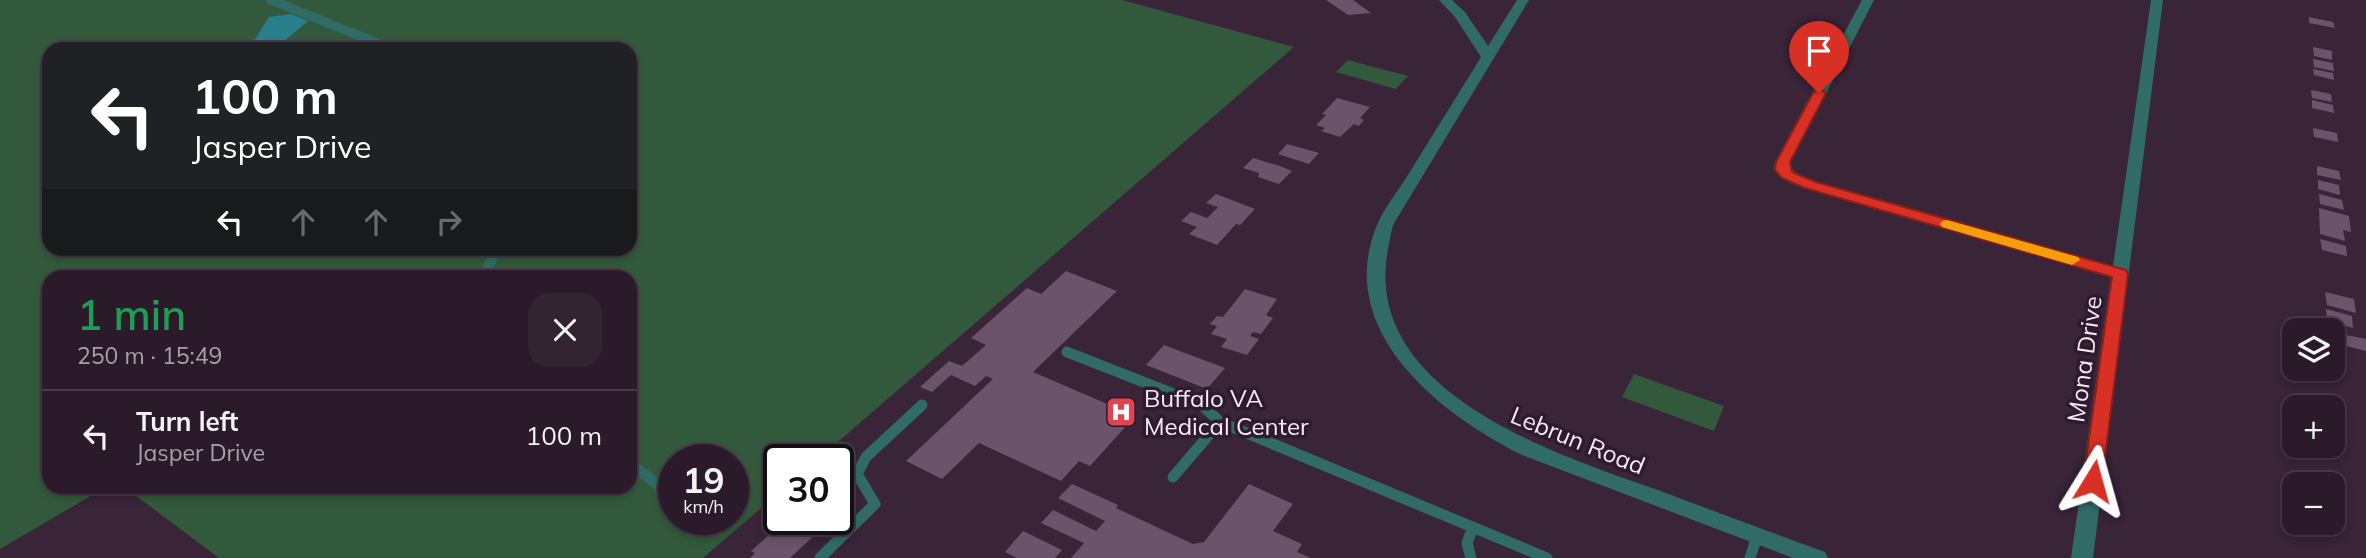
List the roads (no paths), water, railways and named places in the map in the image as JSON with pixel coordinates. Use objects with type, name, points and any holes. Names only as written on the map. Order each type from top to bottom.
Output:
[{"type":"street","points":[[1445,0],[1460,15],[1488,57]]},
{"type":"street","name":"Lebrun Road","points":[[1523,0],[1385,225],[1376,256],[1375,286],[1389,333],[1423,376],[1452,403],[1493,431],[1543,456],[1817,558]]},
{"type":"street","points":[[1868,0],[1783,162],[1782,170],[1787,175],[1811,185],[2120,274]]},
{"type":"street","name":"Mona Drive","points":[[2082,558],[2157,0]]},
{"type":"lane","points":[[271,0],[375,42]]},
{"type":"lane","points":[[1068,352],[1202,405],[1220,422],[1537,556]]},
{"type":"lane","points":[[820,558],[875,504],[857,474],[866,457],[922,405]]},
{"type":"lane","points":[[1174,477],[1220,422]]},
{"type":"lane","points":[[637,469],[658,485]]},
{"type":"lane","points":[[1471,558],[1466,550],[1467,538],[1473,527]]},
{"type":"lane","points":[[1750,558],[1757,536]]},
{"type":"water","points":[[291,14],[308,21],[283,42],[253,42],[269,17]]},
{"type":"place","name":"Buffalo VA Medical Center","points":[[1121,412]]}]
